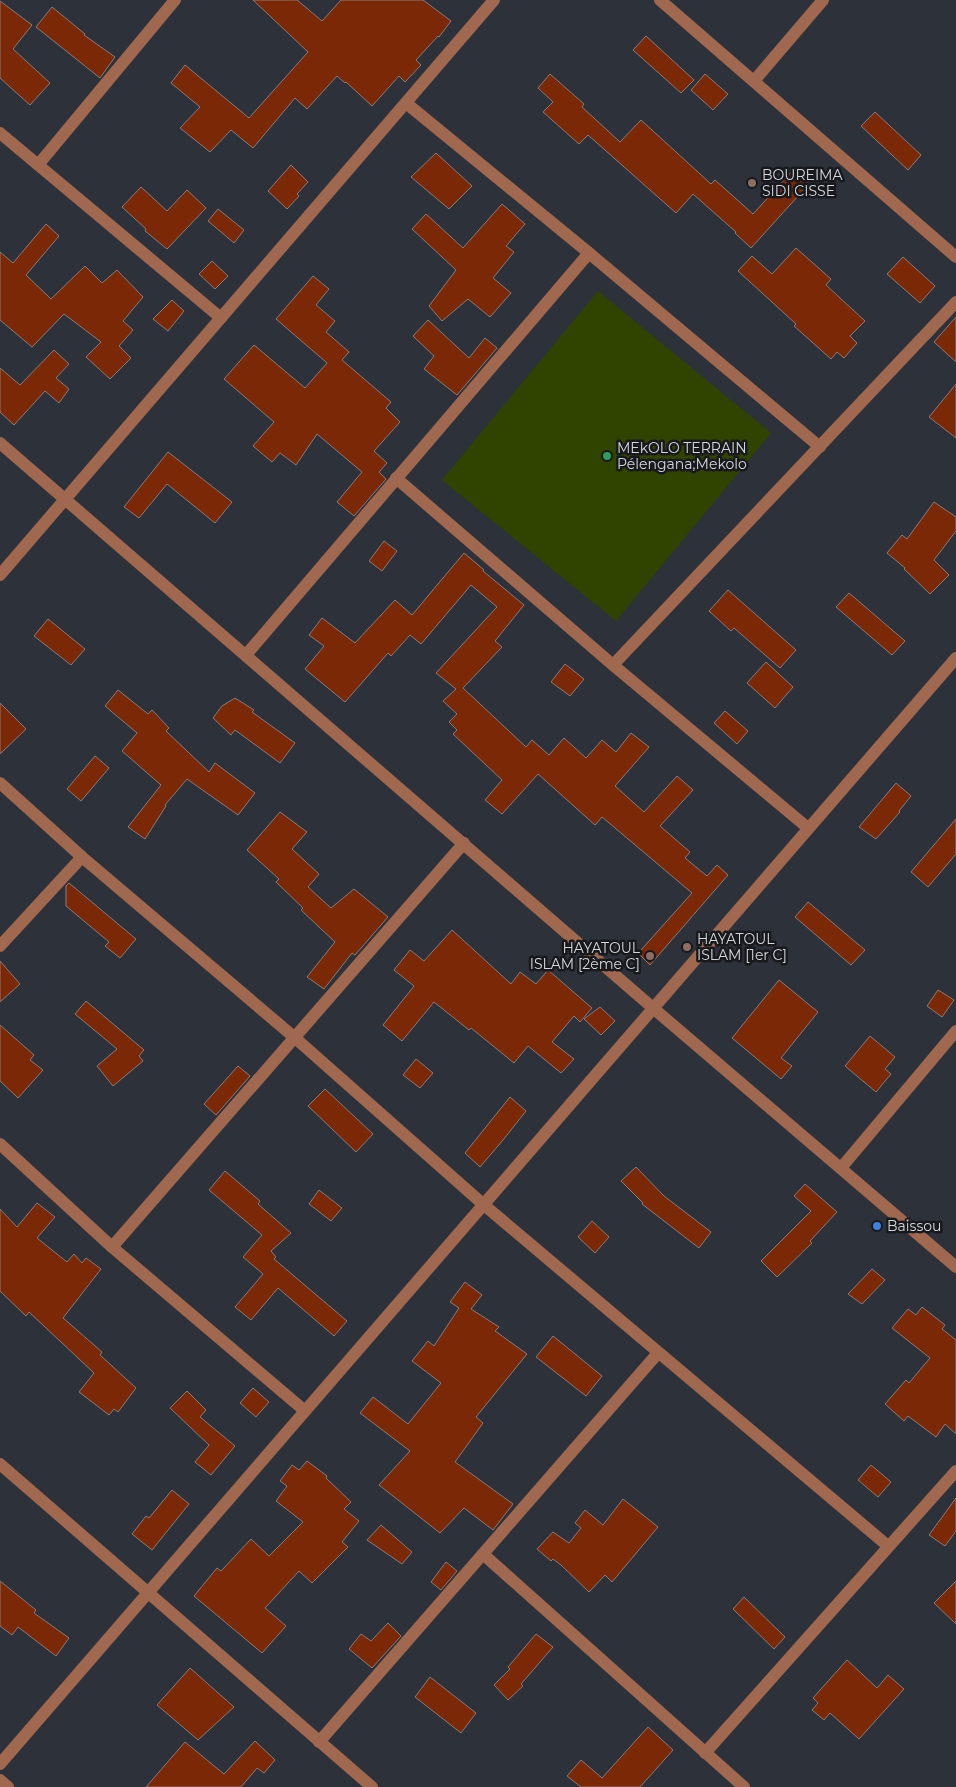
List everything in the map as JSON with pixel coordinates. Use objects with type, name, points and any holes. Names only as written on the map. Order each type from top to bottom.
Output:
[{"type":"street","points":[[38,164],[175,0]]},
{"type":"street","points":[[0,575],[494,0]]},
{"type":"street","points":[[660,0],[956,257]]},
{"type":"street","points":[[754,82],[823,0]]},
{"type":"street","points":[[406,103],[589,253],[820,447]]},
{"type":"street","points":[[0,133],[221,318]]},
{"type":"street","points":[[246,655],[589,253]]},
{"type":"street","points":[[613,665],[956,302]]},
{"type":"street","points":[[0,443],[956,1267]]},
{"type":"street","points":[[396,478],[613,665],[808,828]]},
{"type":"street","points":[[0,1764],[956,658]]},
{"type":"street","points":[[0,783],[82,857],[294,1037],[484,1204],[888,1546]]},
{"type":"street","points":[[112,1247],[464,843]]},
{"type":"street","points":[[0,946],[82,857]]},
{"type":"street","points":[[841,1168],[956,1031]]},
{"type":"street","points":[[0,1144],[112,1247],[305,1411]]},
{"type":"street","points":[[319,1742],[658,1353]]},
{"type":"street","points":[[0,1464],[372,1787]]},
{"type":"street","points":[[705,1753],[956,1471]]},
{"type":"street","points":[[483,1554],[744,1787]]},
{"type":"street","points":[[0,1780],[8,1787]]},
{"type":"green space","name":"MEkOLO TERRAIN Pélengana;Mekolo","points":[[598,291],[771,433],[616,621],[442,480]]},
{"type":"building","points":[[253,0],[297,0],[322,21],[341,0],[423,0],[451,21],[439,37],[416,60],[421,65],[405,82],[399,76],[372,106],[337,76],[307,109],[295,98],[253,148],[231,130],[210,152],[180,128],[200,107],[171,83],[185,65],[249,118],[308,52]]},
{"type":"building","points":[[0,1],[32,25],[13,49],[50,83],[30,105],[0,78]]},
{"type":"building","points":[[52,7],[84,35],[115,57],[100,78],[36,27]]},
{"type":"building","points":[[646,36],[694,80],[681,93],[633,50]]},
{"type":"building","points":[[550,74],[584,104],[582,107],[620,142],[641,120],[711,184],[715,180],[753,214],[794,169],[809,184],[751,248],[693,194],[676,213],[588,135],[579,144],[543,112],[553,102],[538,88]]},
{"type":"building","points":[[705,74],[728,94],[713,110],[691,90]]},
{"type":"building","points":[[875,112],[921,155],[908,170],[861,126]]},
{"type":"building","points":[[436,153],[472,186],[449,209],[411,177]]},
{"type":"building","points":[[291,165],[308,182],[287,209],[268,191]]},
{"type":"building","points":[[141,187],[167,211],[187,190],[206,208],[167,249],[145,231],[146,229],[122,207]]},
{"type":"building","points":[[502,204],[525,224],[506,246],[514,252],[493,278],[511,293],[490,317],[468,299],[442,321],[429,306],[456,270],[412,229],[426,214],[463,248]]},
{"type":"building","points":[[218,209],[244,230],[234,243],[208,221]]},
{"type":"building","points":[[46,224],[59,236],[26,275],[51,299],[85,266],[102,283],[117,270],[143,297],[123,321],[133,330],[119,346],[131,358],[110,379],[86,357],[101,342],[64,314],[32,347],[0,320],[0,252],[13,263]]},
{"type":"building","points":[[796,248],[831,279],[826,285],[865,321],[850,336],[857,343],[844,358],[837,352],[831,359],[738,271],[752,256],[772,274]]},
{"type":"building","points":[[903,257],[935,286],[920,303],[887,274]]},
{"type":"building","points":[[212,261],[228,276],[215,289],[199,274]]},
{"type":"building","points":[[313,276],[329,289],[316,305],[335,321],[326,332],[349,352],[342,360],[391,402],[386,408],[400,422],[374,451],[387,463],[379,472],[386,479],[354,516],[337,502],[362,472],[317,434],[296,465],[280,453],[272,462],[253,446],[274,422],[224,379],[254,345],[305,388],[327,363],[276,319]]},
{"type":"building","points":[[172,300],[184,311],[168,331],[153,319]]},
{"type":"building","points":[[956,317],[956,362],[934,342]]},
{"type":"building","points":[[428,320],[469,358],[485,338],[497,348],[457,395],[424,369],[434,356],[413,336]]},
{"type":"building","points":[[54,350],[69,364],[56,378],[69,389],[59,403],[45,391],[14,425],[0,412],[0,368],[20,385]]},
{"type":"building","points":[[956,384],[956,438],[929,417]]},
{"type":"building","points":[[168,452],[232,502],[215,523],[167,484],[139,518],[124,507]]},
{"type":"building","points":[[934,502],[956,517],[956,531],[934,560],[949,575],[930,594],[905,568],[887,553],[902,535],[907,539]]},
{"type":"building","points":[[384,541],[397,551],[382,571],[369,561]]},
{"type":"building","points":[[464,553],[524,605],[495,641],[502,647],[463,688],[526,747],[532,740],[549,755],[564,738],[586,758],[602,740],[616,752],[631,733],[649,747],[615,786],[644,812],[677,776],[693,790],[660,826],[690,852],[685,858],[707,876],[717,865],[728,875],[650,965],[641,956],[641,950],[692,893],[602,817],[595,825],[538,774],[502,814],[485,800],[502,780],[453,734],[457,730],[449,722],[457,714],[443,701],[456,689],[436,673],[497,607],[471,585],[421,644],[410,635],[391,656],[388,653],[345,702],[305,669],[324,646],[309,635],[322,618],[355,643],[395,600],[412,615]]},
{"type":"building","points":[[728,590],[796,650],[780,668],[734,628],[731,631],[709,611]]},
{"type":"building","points":[[849,593],[905,641],[892,655],[836,607]]},
{"type":"building","points":[[48,619],[85,649],[71,665],[34,636]]},
{"type":"building","points":[[766,662],[793,687],[775,708],[747,683]]},
{"type":"building","points":[[565,664],[584,679],[570,696],[551,682]]},
{"type":"building","points":[[118,690],[148,714],[152,710],[169,728],[166,731],[209,772],[215,763],[255,793],[238,815],[187,779],[165,805],[145,839],[128,827],[161,785],[122,751],[137,733],[105,706]]},
{"type":"building","points":[[235,698],[254,710],[252,712],[295,743],[280,763],[235,730],[231,735],[213,718],[222,706]]},
{"type":"building","points":[[0,703],[26,729],[0,754]]},
{"type":"building","points":[[725,711],[748,731],[737,744],[714,723]]},
{"type":"building","points":[[95,756],[109,768],[81,801],[67,789]]},
{"type":"building","points":[[896,783],[911,796],[900,812],[876,839],[859,827]]},
{"type":"building","points":[[280,812],[307,832],[292,849],[319,874],[308,887],[331,908],[354,889],[388,917],[355,955],[352,953],[324,989],[307,977],[335,942],[301,910],[303,908],[276,882],[279,879],[247,850]]},
{"type":"building","points":[[956,819],[956,854],[928,887],[911,872]]},
{"type":"building","points":[[69,883],[136,939],[120,958],[105,946],[109,942],[66,906],[66,886]]},
{"type":"building","points":[[808,902],[865,950],[851,965],[795,917]]},
{"type":"building","points":[[452,930],[511,984],[520,972],[536,984],[548,970],[592,1008],[580,1022],[574,1016],[552,1042],[574,1059],[561,1073],[528,1046],[514,1063],[471,1028],[469,1030],[434,1002],[402,1041],[383,1025],[414,986],[394,970],[410,950],[424,961]]},
{"type":"building","points":[[0,961],[20,984],[0,1002]]},
{"type":"building","points":[[779,980],[818,1012],[781,1058],[792,1066],[781,1079],[732,1038]]},
{"type":"building","points":[[938,990],[954,1000],[942,1017],[927,1006]]},
{"type":"building","points":[[86,1001],[144,1050],[139,1056],[143,1061],[113,1086],[97,1066],[117,1049],[75,1014]]},
{"type":"building","points":[[600,1007],[615,1021],[601,1035],[584,1019]]},
{"type":"building","points":[[0,1025],[34,1055],[30,1060],[43,1070],[18,1098],[0,1081]]},
{"type":"building","points":[[870,1036],[895,1057],[885,1069],[891,1074],[876,1092],[845,1066]]},
{"type":"building","points":[[416,1059],[433,1073],[420,1088],[403,1075]]},
{"type":"building","points":[[238,1066],[250,1076],[216,1115],[204,1104]]},
{"type":"building","points":[[325,1089],[373,1134],[356,1152],[308,1106]]},
{"type":"building","points":[[510,1097],[526,1111],[480,1167],[465,1153]]},
{"type":"building","points":[[636,1167],[664,1196],[711,1232],[699,1248],[642,1204],[621,1181]]},
{"type":"building","points":[[225,1171],[260,1201],[258,1204],[291,1233],[271,1251],[276,1257],[274,1259],[347,1321],[334,1336],[278,1288],[251,1320],[235,1307],[263,1274],[243,1257],[262,1235],[209,1190]]},
{"type":"building","points":[[805,1184],[837,1212],[810,1241],[812,1243],[777,1277],[761,1261],[811,1211],[794,1196]]},
{"type":"building","points":[[319,1190],[342,1208],[331,1221],[309,1204]]},
{"type":"building","points":[[37,1203],[55,1217],[37,1238],[67,1262],[74,1254],[82,1263],[86,1258],[101,1269],[63,1318],[102,1352],[100,1355],[136,1388],[118,1412],[114,1409],[109,1415],[79,1392],[94,1373],[29,1312],[26,1316],[0,1291],[0,1209],[17,1227]]},
{"type":"building","points":[[592,1221],[609,1237],[595,1253],[578,1237]]},
{"type":"building","points":[[872,1269],[885,1280],[862,1304],[848,1294]]},
{"type":"building","points":[[465,1282],[482,1295],[471,1309],[499,1327],[495,1331],[527,1354],[476,1417],[483,1423],[455,1462],[513,1504],[493,1530],[464,1508],[440,1533],[379,1485],[410,1451],[360,1413],[373,1397],[408,1424],[441,1383],[412,1361],[428,1341],[434,1346],[459,1308],[450,1302]]},
{"type":"building","points":[[922,1307],[945,1325],[942,1329],[956,1340],[956,1434],[945,1424],[936,1437],[908,1416],[904,1421],[885,1404],[906,1380],[909,1383],[930,1358],[892,1328],[908,1309],[916,1315]]},
{"type":"building","points":[[553,1336],[602,1376],[586,1396],[536,1357]]},
{"type":"building","points":[[253,1388],[269,1402],[256,1417],[240,1403]]},
{"type":"building","points":[[187,1391],[206,1410],[200,1417],[235,1446],[211,1475],[195,1462],[209,1445],[170,1408]]},
{"type":"building","points":[[307,1461],[327,1476],[326,1478],[351,1502],[344,1509],[359,1521],[342,1542],[348,1547],[312,1583],[299,1571],[265,1608],[286,1626],[262,1653],[194,1596],[217,1568],[221,1571],[251,1539],[269,1556],[303,1522],[276,1501],[287,1486],[280,1481],[292,1465],[299,1470]]},
{"type":"building","points":[[871,1465],[891,1482],[878,1497],[858,1480]]},
{"type":"building","points":[[172,1490],[189,1504],[152,1550],[132,1534],[146,1516],[149,1518]]},
{"type":"building","points":[[956,1498],[956,1531],[945,1546],[929,1535]]},
{"type":"building","points":[[623,1499],[658,1527],[612,1582],[605,1575],[589,1592],[561,1565],[553,1559],[551,1561],[537,1549],[553,1532],[569,1543],[581,1528],[575,1523],[585,1510],[603,1525]]},
{"type":"building","points":[[381,1525],[412,1552],[402,1564],[367,1540]]},
{"type":"building","points":[[446,1562],[457,1571],[441,1590],[431,1582]]},
{"type":"building","points":[[0,1581],[36,1610],[34,1613],[69,1638],[56,1656],[18,1627],[12,1635],[0,1626]]},
{"type":"building","points":[[956,1581],[956,1624],[934,1603]]},
{"type":"building","points":[[744,1597],[785,1637],[774,1649],[733,1609]]},
{"type":"building","points":[[388,1623],[401,1636],[372,1668],[349,1649],[361,1634],[371,1641]]},
{"type":"building","points":[[536,1634],[553,1647],[521,1684],[523,1686],[508,1700],[494,1685],[510,1669],[508,1667]]},
{"type":"building","points":[[847,1660],[877,1688],[888,1675],[904,1689],[859,1739],[830,1713],[824,1720],[812,1710],[818,1703],[813,1698]]},
{"type":"building","points":[[190,1668],[234,1707],[198,1740],[157,1705]]},
{"type":"building","points":[[430,1677],[476,1713],[461,1733],[415,1697]]},
{"type":"building","points":[[648,1727],[673,1750],[640,1787],[581,1787],[567,1776],[581,1760],[602,1778]]},
{"type":"building","points":[[255,1741],[275,1760],[264,1773],[257,1768],[241,1787],[146,1787],[185,1742],[224,1774]]},
{"type":"place","name":"BOUREIMA SIDI CISSE","points":[[752,183]]},
{"type":"place","name":"MEkOLO TERRAIN Pélengana;Mekolo","points":[[607,456]]},
{"type":"place","name":"HAYATOUL ISLAM [1er C]","points":[[687,947]]},
{"type":"place","name":"HAYATOUL ISLAM [2ème C]","points":[[650,956]]},
{"type":"place","name":"Baissou","points":[[877,1226]]}]
